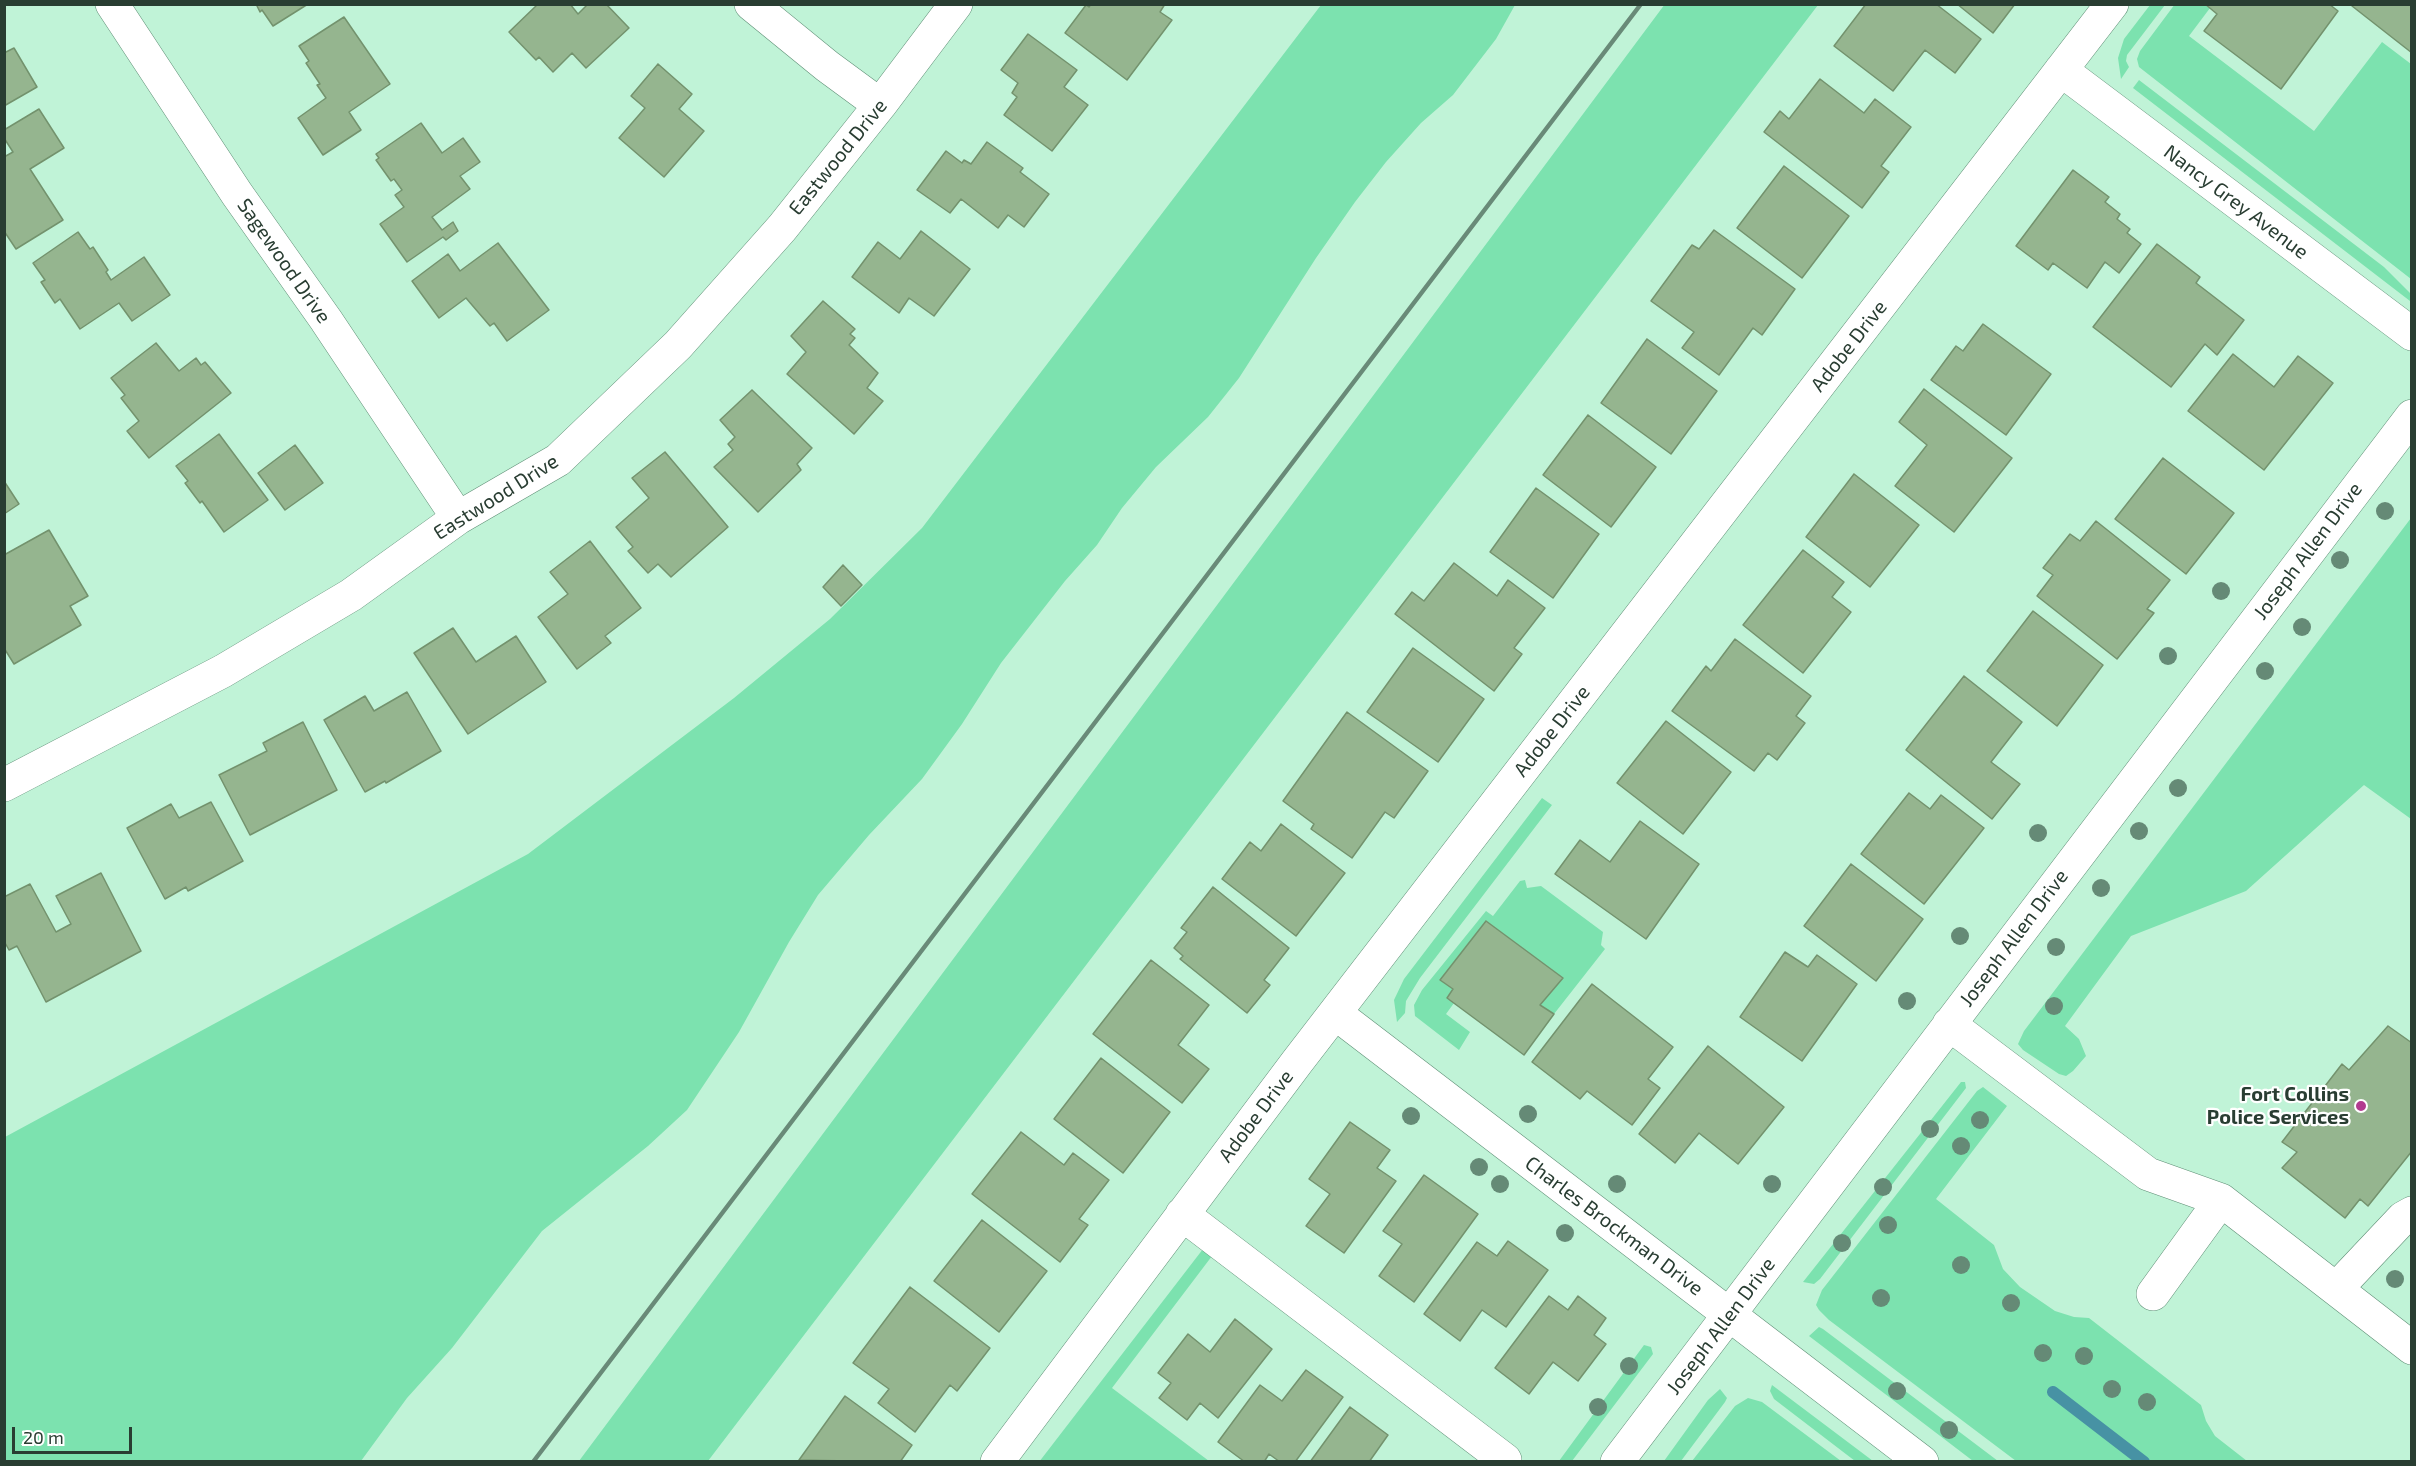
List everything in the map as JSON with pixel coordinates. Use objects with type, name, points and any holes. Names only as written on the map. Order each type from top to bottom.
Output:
[{"type":"street","name":"Sagewood Drive","points":[[112,4],[237,194],[326,320],[458,518]]},
{"type":"street","points":[[751,4],[827,66],[880,105]]},
{"type":"street","name":"Eastwood Drive","points":[[4,785],[243,659],[351,595],[458,518],[558,460],[678,345],[782,228],[880,105],[956,4]]},
{"type":"street","name":"Adobe Drive","points":[[997,1461],[1335,1013],[2112,4]]},
{"type":"street","name":"Nancy Grey Avenue","points":[[2061,70],[2412,334]]},
{"type":"street","name":"Joseph Allen Drive","points":[[1617,1461],[2412,416]]},
{"type":"street","name":"Charles Brockman Drive","points":[[1335,1013],[1922,1461]]},
{"type":"street","points":[[1949,1024],[2148,1173],[2221,1200],[2412,1348]]},
{"type":"street","points":[[2153,1294],[2221,1200]]},
{"type":"street","points":[[2336,1289],[2403,1218],[2412,1213]]},
{"type":"street","points":[[1182,1214],[1505,1460]]},
{"type":"green space","points":[[1665,4],[1818,5],[708,1461],[579,1461]]},
{"type":"green space","points":[[2175,4],[2205,5],[2210,8],[2189,36],[2314,131],[2382,42],[2411,64],[2411,279],[2139,67],[2137,59],[2140,51]]},
{"type":"green space","points":[[1321,5],[1515,5],[1496,39],[1453,95],[1421,123],[1386,162],[1355,202],[1239,378],[1208,417],[1156,467],[1122,508],[1097,545],[1065,581],[1001,663],[962,724],[922,779],[869,835],[818,895],[739,1032],[687,1110],[648,1146],[542,1231],[452,1348],[407,1398],[361,1461],[5,1461],[5,1137],[528,854],[734,698],[830,619],[922,528]]},
{"type":"green space","points":[[2150,5],[2165,5],[2127,55],[2126,61],[2129,67],[2121,79],[2118,58],[2124,39]]},
{"type":"green space","points":[[2139,80],[2384,267],[2411,294],[2410,301],[2133,88]]},
{"type":"green space","points":[[2411,518],[2411,819],[2364,785],[2246,891],[2131,936],[2065,1026],[2079,1039],[2086,1056],[2073,1071],[2066,1076],[2059,1074],[2023,1050],[2018,1044],[2024,1031]]},
{"type":"green space","points":[[1542,798],[1552,805],[1420,978],[1406,1001],[1405,1013],[1397,1022],[1394,1000],[1404,979]]},
{"type":"green space","points":[[1525,880],[1527,888],[1541,886],[1603,932],[1601,945],[1605,949],[1554,1014],[1540,1005],[1563,978],[1486,921],[1441,979],[1453,989],[1447,998],[1454,1003],[1446,1014],[1470,1032],[1459,1050],[1415,1016],[1414,1005],[1422,990],[1486,911],[1493,916],[1520,881]]},
{"type":"green space","points":[[1961,1082],[1965,1082],[1966,1088],[1820,1279],[1814,1284],[1803,1282]]},
{"type":"green space","points":[[1983,1087],[2007,1106],[1936,1199],[1994,1245],[2003,1269],[2020,1287],[2055,1311],[2074,1317],[2089,1318],[2201,1405],[2206,1421],[2215,1436],[2247,1461],[2016,1461],[1829,1320],[1819,1310],[1816,1305],[1822,1290],[1977,1091]]},
{"type":"green space","points":[[1203,1249],[1212,1256],[1112,1388],[1209,1461],[1039,1462]]},
{"type":"green space","points":[[1819,1327],[1998,1461],[1973,1461],[1809,1336]]},
{"type":"green space","points":[[1644,1345],[1651,1347],[1653,1354],[1572,1461],[1559,1461]]},
{"type":"green space","points":[[1772,1385],[1873,1461],[1855,1461],[1774,1399],[1770,1391]]},
{"type":"green space","points":[[1720,1389],[1727,1398],[1725,1402],[1681,1461],[1664,1461],[1708,1400]]},
{"type":"green space","points":[[1748,1398],[1762,1402],[1841,1461],[1692,1461],[1735,1406]]},
{"type":"building","points":[[256,4],[308,4],[273,26]]},
{"type":"building","points":[[538,4],[570,4],[578,14],[588,4],[606,4],[629,28],[586,68],[572,53],[553,72],[539,57],[536,60],[509,32]]},
{"type":"building","points":[[1091,4],[1165,4],[1160,12],[1172,20],[1127,80],[1065,33],[1086,5],[1089,7]]},
{"type":"building","points":[[1866,4],[1936,4],[1981,39],[1955,73],[1925,50],[1893,91],[1834,46]]},
{"type":"building","points":[[1957,4],[2015,4],[1993,33]]},
{"type":"building","points":[[2205,4],[2329,4],[2338,11],[2281,89],[2204,31],[2217,14]]},
{"type":"building","points":[[2353,4],[2412,4],[2412,53],[2352,6]]},
{"type":"building","points":[[344,17],[390,84],[349,112],[361,130],[323,155],[298,118],[326,98],[317,85],[320,84],[306,63],[309,61],[299,46]]},
{"type":"building","points":[[1028,34],[1077,70],[1064,87],[1088,105],[1052,151],[1004,115],[1017,97],[1012,93],[1018,83],[1001,70]]},
{"type":"building","points":[[14,48],[37,87],[4,106],[4,53]]},
{"type":"building","points":[[658,64],[692,94],[679,109],[704,131],[664,177],[619,138],[645,108],[631,96]]},
{"type":"building","points":[[1820,79],[1864,113],[1875,99],[1911,127],[1881,166],[1889,172],[1862,208],[1764,132],[1780,111],[1789,119]]},
{"type":"building","points":[[39,109],[64,148],[30,169],[63,220],[16,249],[4,231],[4,157],[13,152],[4,138],[4,130]]},
{"type":"building","points":[[421,123],[442,153],[463,138],[480,162],[460,176],[470,189],[432,217],[442,230],[453,222],[458,231],[446,240],[443,237],[407,262],[380,224],[404,207],[395,195],[402,190],[394,179],[391,181],[376,160],[379,158],[376,154]]},
{"type":"building","points":[[987,142],[1023,168],[1020,172],[1049,194],[1024,227],[1008,215],[998,228],[961,199],[950,213],[917,190],[946,151],[962,163],[964,160],[971,164]]},
{"type":"building","points":[[1784,166],[1849,216],[1802,278],[1737,228]]},
{"type":"building","points":[[2073,170],[2109,197],[2105,202],[2120,214],[2117,219],[2130,229],[2127,233],[2141,244],[2119,273],[2105,262],[2087,288],[2053,263],[2048,270],[2016,246]]},
{"type":"building","points":[[1714,230],[1795,289],[1762,335],[1753,328],[1719,375],[1682,348],[1694,332],[1651,301],[1692,245],[1699,249]]},
{"type":"building","points":[[921,231],[970,269],[934,316],[909,298],[899,313],[852,277],[878,242],[900,259]]},
{"type":"building","points":[[78,232],[90,249],[93,247],[108,270],[106,272],[111,280],[144,257],[170,295],[132,321],[119,303],[80,329],[60,299],[55,303],[41,282],[45,280],[33,263]]},
{"type":"building","points":[[498,243],[549,310],[507,341],[494,323],[490,326],[466,298],[439,318],[412,281],[448,254],[460,271]]},
{"type":"building","points":[[2157,244],[2200,277],[2196,283],[2244,320],[2217,355],[2205,344],[2171,387],[2093,327]]},
{"type":"building","points":[[823,301],[855,329],[850,334],[855,338],[849,345],[878,373],[867,388],[883,401],[854,434],[787,374],[806,352],[791,336]]},
{"type":"building","points":[[1983,324],[2051,374],[2006,435],[1931,380],[1956,346],[1963,351]]},
{"type":"building","points":[[1647,339],[1717,391],[1671,454],[1601,403]]},
{"type":"building","points":[[156,343],[179,371],[196,358],[201,365],[205,362],[231,393],[149,458],[127,431],[139,421],[121,398],[125,395],[111,378]]},
{"type":"building","points":[[2233,354],[2274,387],[2298,356],[2333,383],[2264,470],[2188,411]]},
{"type":"building","points":[[1924,389],[2012,458],[1954,532],[1895,486],[1927,445],[1899,422]]},
{"type":"building","points":[[752,390],[812,448],[797,464],[801,470],[758,512],[714,467],[733,450],[728,444],[735,437],[720,420]]},
{"type":"building","points":[[1588,415],[1656,467],[1611,527],[1543,475]]},
{"type":"building","points":[[219,434],[268,500],[224,532],[202,501],[200,503],[185,483],[188,481],[176,466]]},
{"type":"building","points":[[295,445],[323,483],[285,510],[258,473]]},
{"type":"building","points":[[665,452],[728,527],[671,577],[658,564],[648,573],[628,551],[633,547],[616,527],[649,498],[632,478]]},
{"type":"building","points":[[2163,458],[2234,513],[2186,574],[2115,519]]},
{"type":"building","points":[[1854,474],[1919,525],[1870,587],[1806,537]]},
{"type":"building","points":[[4,481],[19,504],[4,514]]},
{"type":"building","points":[[1536,488],[1599,534],[1553,598],[1490,552]]},
{"type":"building","points":[[2096,521],[2170,580],[2147,609],[2154,613],[2117,659],[2037,596],[2053,575],[2043,568],[2070,534],[2080,541]]},
{"type":"building","points":[[49,530],[88,596],[70,606],[81,625],[14,664],[4,648],[4,555]]},
{"type":"building","points":[[590,541],[641,608],[605,636],[611,643],[577,669],[538,617],[568,594],[550,572]]},
{"type":"building","points":[[1803,550],[1844,582],[1832,597],[1851,612],[1803,673],[1743,625]]},
{"type":"building","points":[[1454,563],[1497,596],[1508,580],[1545,608],[1514,648],[1522,654],[1494,691],[1395,614],[1412,592],[1424,601]]},
{"type":"building","points":[[843,565],[862,585],[841,606],[823,587]]},
{"type":"building","points":[[2033,611],[2103,665],[2057,726],[1987,671]]},
{"type":"building","points":[[453,628],[476,662],[516,636],[546,682],[468,734],[414,653]]},
{"type":"building","points":[[1735,639],[1811,696],[1796,716],[1805,723],[1777,760],[1768,753],[1754,771],[1672,711],[1706,666],[1711,671]]},
{"type":"building","points":[[1413,648],[1484,699],[1438,762],[1367,712]]},
{"type":"building","points":[[1964,676],[2022,722],[1991,762],[2020,784],[1992,819],[1906,750]]},
{"type":"building","points":[[407,692],[441,751],[386,783],[385,781],[365,792],[324,720],[365,696],[374,711]]},
{"type":"building","points":[[1347,712],[1428,771],[1394,818],[1385,812],[1352,858],[1311,829],[1314,824],[1283,801]]},
{"type":"building","points":[[1666,721],[1731,772],[1683,834],[1617,783]]},
{"type":"building","points":[[303,722],[337,790],[250,835],[219,775],[267,751],[263,743]]},
{"type":"building","points":[[1909,793],[1930,809],[1941,795],[1984,828],[1924,904],[1861,854]]},
{"type":"building","points":[[211,802],[243,861],[188,891],[186,887],[165,899],[127,828],[171,804],[179,818]]},
{"type":"building","points":[[1640,821],[1699,864],[1646,939],[1555,874],[1580,840],[1610,862]]},
{"type":"building","points":[[1281,824],[1345,873],[1296,936],[1222,879],[1250,842],[1261,851]]},
{"type":"building","points":[[1851,864],[1923,919],[1876,981],[1804,926]]},
{"type":"building","points":[[101,873],[141,951],[46,1002],[17,946],[9,950],[4,941],[4,897],[30,884],[56,932],[71,924],[56,896]]},
{"type":"building","points":[[1213,887],[1289,948],[1264,980],[1270,985],[1247,1013],[1180,959],[1183,956],[1174,948],[1187,932],[1181,928]]},
{"type":"building","points":[[1486,921],[1563,978],[1540,1005],[1554,1014],[1524,1055],[1447,998],[1453,989],[1440,980]]},
{"type":"building","points":[[1785,952],[1808,967],[1817,955],[1857,984],[1802,1061],[1740,1017]]},
{"type":"building","points":[[1151,960],[1209,1005],[1178,1045],[1209,1069],[1182,1103],[1093,1034]]},
{"type":"building","points":[[1592,984],[1673,1047],[1648,1079],[1660,1088],[1632,1125],[1587,1091],[1580,1099],[1532,1062]]},
{"type":"building","name":"Fort Collins Police Services","points":[[2388,1026],[2412,1043],[2412,1151],[2368,1206],[2360,1199],[2345,1218],[2282,1168],[2297,1152],[2282,1142],[2342,1064],[2349,1070]]},
{"type":"building","points":[[1708,1046],[1784,1107],[1738,1164],[1699,1133],[1675,1163],[1639,1134]]},
{"type":"building","points":[[1101,1058],[1170,1112],[1123,1173],[1054,1119]]},
{"type":"building","points":[[1350,1122],[1390,1150],[1377,1168],[1396,1181],[1344,1253],[1306,1226],[1330,1194],[1309,1179]]},
{"type":"building","points":[[1021,1132],[1064,1165],[1073,1153],[1109,1180],[1079,1219],[1088,1225],[1060,1262],[972,1194]]},
{"type":"building","points":[[1424,1175],[1478,1214],[1414,1302],[1379,1276],[1402,1244],[1383,1231]]},
{"type":"building","points":[[982,1220],[1047,1271],[999,1332],[934,1281]]},
{"type":"building","points":[[1508,1241],[1548,1270],[1506,1327],[1482,1310],[1460,1341],[1424,1314],[1477,1242],[1497,1256]]},
{"type":"building","points":[[910,1287],[990,1348],[957,1391],[950,1385],[915,1432],[878,1403],[889,1389],[853,1363]]},
{"type":"building","points":[[1549,1296],[1568,1310],[1578,1296],[1606,1318],[1594,1335],[1606,1344],[1578,1381],[1553,1362],[1529,1394],[1495,1368]]},
{"type":"building","points":[[1235,1319],[1272,1349],[1218,1418],[1200,1403],[1187,1420],[1159,1398],[1171,1383],[1158,1373],[1188,1334],[1210,1352]]},
{"type":"building","points":[[1306,1370],[1343,1397],[1295,1462],[1280,1462],[1269,1454],[1264,1462],[1245,1462],[1218,1442],[1260,1385],[1282,1401]]},
{"type":"building","points":[[845,1396],[912,1445],[900,1462],[799,1460]]},
{"type":"building","points":[[1350,1407],[1388,1435],[1369,1462],[1310,1462]]},
{"type":"waterway","points":[[2053,1392],[2144,1462]]},
{"type":"railway","points":[[533,1462],[1641,4]]},
{"type":"place","name":"Fort Collins Police Services","points":[[2361,1106]]}]
